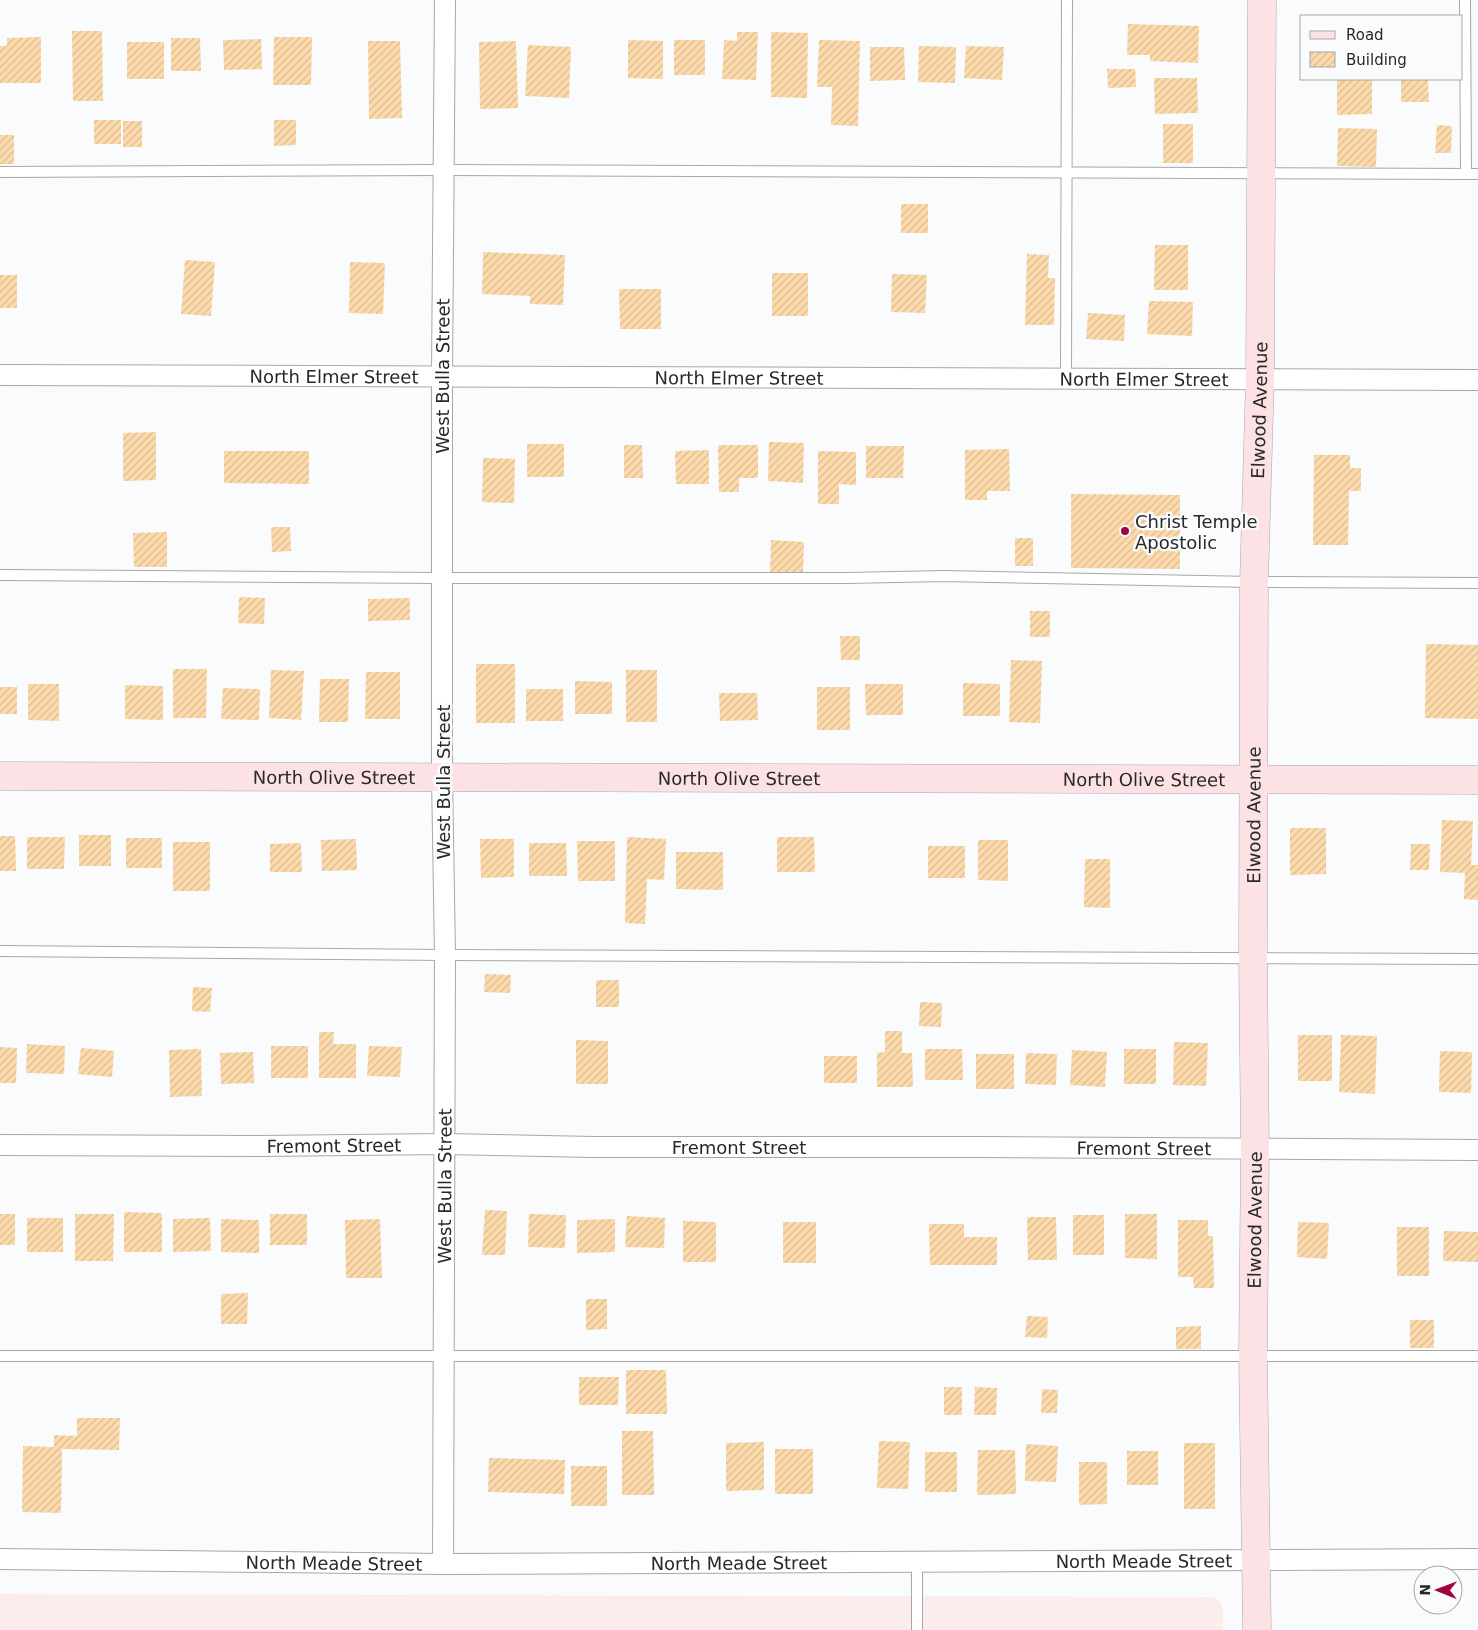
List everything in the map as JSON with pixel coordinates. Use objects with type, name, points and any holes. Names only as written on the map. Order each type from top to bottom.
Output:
[{"type":"street","name":"West Bulla Street","points":[[443,1564],[445,955],[442,776],[442,376],[445,0]]},
{"type":"street","name":"Elwood Avenue","points":[[1257,1630],[1253,1356],[1255,1149],[1253,958],[1254,582],[1260,379],[1262,0]]},
{"type":"street","name":"North Elmer Street","points":[[0,375],[1478,380]]},
{"type":"street","name":"North Olive Street","points":[[0,776],[1478,780]]},
{"type":"street","name":"Fremont Street","points":[[0,1145],[259,1146],[444,1144],[593,1148],[984,1147],[1478,1150]]},
{"type":"street","name":"North Meade Street","points":[[0,1559],[443,1564],[1478,1559]]},
{"type":"lane","points":[[1066,378],[1067,0]]},
{"type":"lane","points":[[1465,0],[1466,174]]},
{"type":"lane","points":[[0,172],[443,170],[1478,174]]},
{"type":"lane","points":[[0,575],[443,578],[846,578],[944,576],[1254,582],[1478,583]]},
{"type":"lane","points":[[0,951],[445,955],[1478,959]]},
{"type":"lane","points":[[0,1356],[1478,1356]]},
{"type":"lane","points":[[917,1561],[917,1630]]},
{"type":"shaded area","points":[[0,1594],[1212,1597],[1220,1601],[1223,1609],[1223,1630],[0,1630]]},
{"type":"building","points":[[1128,24],[1199,26],[1198,63],[1150,61],[1150,55],[1127,55]]},
{"type":"building","points":[[72,31],[102,31],[103,101],[73,101]]},
{"type":"building","points":[[737,32],[758,32],[756,80],[722,79],[724,40],[737,41]]},
{"type":"building","points":[[771,32],[808,33],[807,98],[771,97]]},
{"type":"building","points":[[41,37],[41,83],[0,83],[0,46],[7,46],[7,38]]},
{"type":"building","points":[[274,37],[312,37],[311,85],[273,85]]},
{"type":"building","points":[[171,38],[200,38],[201,71],[171,71]]},
{"type":"building","points":[[261,39],[262,69],[224,70],[223,40]]},
{"type":"building","points":[[628,40],[663,41],[663,79],[628,78]]},
{"type":"building","points":[[674,40],[705,40],[705,75],[674,75]]},
{"type":"building","points":[[819,40],[860,41],[858,126],[831,125],[832,87],[817,87]]},
{"type":"building","points":[[368,41],[400,41],[402,118],[369,119]]},
{"type":"building","points":[[516,41],[518,108],[480,109],[479,42]]},
{"type":"building","points":[[127,42],[164,42],[164,79],[127,79]]},
{"type":"building","points":[[528,45],[571,47],[569,98],[525,96]]},
{"type":"building","points":[[919,46],[956,47],[955,83],[918,82]]},
{"type":"building","points":[[966,46],[1004,47],[1002,80],[964,78]]},
{"type":"building","points":[[870,47],[904,47],[905,80],[870,81]]},
{"type":"building","points":[[1107,69],[1135,69],[1136,87],[1108,88]]},
{"type":"building","points":[[1154,78],[1197,78],[1198,113],[1155,114]]},
{"type":"building","points":[[1337,80],[1372,80],[1372,114],[1337,115]]},
{"type":"building","points":[[1401,80],[1428,80],[1429,102],[1401,102]]},
{"type":"building","points":[[94,120],[121,120],[121,144],[94,144]]},
{"type":"building","points":[[274,120],[296,120],[296,145],[274,146]]},
{"type":"building","points":[[123,121],[142,121],[142,147],[123,147]]},
{"type":"building","points":[[1163,124],[1193,124],[1193,163],[1163,163]]},
{"type":"building","points":[[1437,125],[1452,126],[1451,153],[1435,153]]},
{"type":"building","points":[[1338,128],[1377,129],[1376,167],[1337,166]]},
{"type":"building","points":[[0,135],[14,135],[14,164],[0,164]]},
{"type":"building","points":[[901,204],[928,204],[928,233],[901,233]]},
{"type":"building","points":[[1155,245],[1188,245],[1188,290],[1154,290]]},
{"type":"building","points":[[483,252],[565,255],[563,305],[530,304],[530,296],[482,294]]},
{"type":"building","points":[[1027,254],[1049,255],[1048,278],[1055,278],[1054,325],[1025,325]]},
{"type":"building","points":[[185,260],[215,262],[211,316],[181,314]]},
{"type":"building","points":[[350,262],[385,263],[383,314],[349,313]]},
{"type":"building","points":[[772,273],[808,273],[808,316],[772,316]]},
{"type":"building","points":[[892,274],[927,275],[925,313],[891,312]]},
{"type":"building","points":[[0,275],[17,275],[17,308],[0,308]]},
{"type":"building","points":[[619,289],[661,289],[661,329],[620,329]]},
{"type":"building","points":[[1149,301],[1193,302],[1192,336],[1147,334]]},
{"type":"building","points":[[1088,313],[1125,315],[1124,341],[1086,339]]},
{"type":"building","points":[[156,432],[156,480],[123,481],[123,433]]},
{"type":"building","points":[[769,442],[804,443],[803,483],[768,481]]},
{"type":"building","points":[[527,444],[564,444],[564,477],[527,477]]},
{"type":"building","points":[[624,445],[642,445],[643,478],[624,478]]},
{"type":"building","points":[[718,445],[758,445],[758,478],[739,478],[739,492],[719,492]]},
{"type":"building","points":[[866,446],[904,446],[903,478],[866,478]]},
{"type":"building","points":[[1009,449],[1010,491],[987,491],[987,500],[965,500],[965,450]]},
{"type":"building","points":[[709,450],[709,484],[676,484],[675,451]]},
{"type":"building","points":[[224,451],[309,451],[309,484],[224,483]]},
{"type":"building","points":[[818,451],[856,452],[856,485],[839,484],[839,504],[818,504]]},
{"type":"building","points":[[1314,455],[1350,455],[1350,468],[1361,468],[1361,491],[1349,491],[1348,545],[1313,545]]},
{"type":"building","points":[[483,458],[515,459],[514,503],[482,502]]},
{"type":"building","name":"Christ Temple Apostolic","points":[[1071,494],[1180,495],[1180,569],[1071,568]]},
{"type":"building","points":[[271,527],[290,527],[291,551],[272,552]]},
{"type":"building","points":[[167,532],[167,567],[134,567],[133,533]]},
{"type":"building","points":[[1015,538],[1033,538],[1033,566],[1015,566]]},
{"type":"building","points":[[771,540],[804,542],[803,574],[770,572]]},
{"type":"building","points":[[239,597],[265,598],[264,624],[238,623]]},
{"type":"building","points":[[410,598],[410,620],[368,621],[368,599]]},
{"type":"building","points":[[1030,611],[1050,611],[1050,637],[1030,637]]},
{"type":"building","points":[[840,636],[860,636],[860,660],[841,660]]},
{"type":"building","points":[[1426,644],[1478,645],[1478,719],[1425,718]]},
{"type":"building","points":[[1011,660],[1042,661],[1040,723],[1009,722]]},
{"type":"building","points":[[476,664],[515,664],[515,723],[476,723]]},
{"type":"building","points":[[173,669],[207,669],[206,718],[173,718]]},
{"type":"building","points":[[271,670],[304,671],[301,720],[269,718]]},
{"type":"building","points":[[626,670],[657,670],[657,722],[626,722]]},
{"type":"building","points":[[366,672],[400,672],[400,719],[365,719]]},
{"type":"building","points":[[320,679],[349,679],[348,722],[319,722]]},
{"type":"building","points":[[575,681],[612,682],[612,714],[575,714]]},
{"type":"building","points":[[963,683],[1000,684],[1000,716],[963,716]]},
{"type":"building","points":[[28,684],[59,684],[59,721],[28,720]]},
{"type":"building","points":[[865,684],[903,684],[903,715],[866,715]]},
{"type":"building","points":[[125,685],[163,686],[163,720],[125,719]]},
{"type":"building","points":[[0,687],[17,687],[17,714],[0,714]]},
{"type":"building","points":[[817,687],[850,687],[850,730],[817,730]]},
{"type":"building","points":[[223,688],[260,689],[259,720],[221,719]]},
{"type":"building","points":[[526,689],[563,689],[563,721],[526,721]]},
{"type":"building","points":[[719,693],[757,693],[758,720],[720,721]]},
{"type":"building","points":[[1442,820],[1473,821],[1471,865],[1478,865],[1478,900],[1464,899],[1465,873],[1440,872]]},
{"type":"building","points":[[1290,828],[1326,828],[1326,874],[1290,875]]},
{"type":"building","points":[[79,835],[111,835],[111,866],[79,866]]},
{"type":"building","points":[[0,836],[15,836],[16,871],[0,871]]},
{"type":"building","points":[[27,837],[65,837],[64,869],[27,869]]},
{"type":"building","points":[[627,837],[666,839],[664,880],[647,879],[645,924],[625,923]]},
{"type":"building","points":[[777,837],[814,837],[815,872],[777,872]]},
{"type":"building","points":[[126,838],[162,838],[162,868],[126,868]]},
{"type":"building","points":[[356,839],[357,870],[322,871],[321,840]]},
{"type":"building","points":[[480,839],[514,839],[514,877],[481,878]]},
{"type":"building","points":[[978,840],[1008,840],[1008,881],[978,880]]},
{"type":"building","points":[[577,841],[615,841],[615,881],[578,881]]},
{"type":"building","points":[[173,842],[210,842],[210,891],[173,891]]},
{"type":"building","points":[[301,843],[302,872],[270,872],[270,844]]},
{"type":"building","points":[[529,843],[566,843],[567,876],[529,876]]},
{"type":"building","points":[[1411,844],[1430,844],[1429,870],[1410,870]]},
{"type":"building","points":[[928,846],[965,846],[965,878],[928,878]]},
{"type":"building","points":[[676,852],[723,852],[723,890],[676,889]]},
{"type":"building","points":[[1085,859],[1110,859],[1110,908],[1084,907]]},
{"type":"building","points":[[485,974],[511,975],[510,993],[484,992]]},
{"type":"building","points":[[596,980],[619,980],[619,1007],[596,1007]]},
{"type":"building","points":[[193,987],[212,988],[210,1012],[192,1011]]},
{"type":"building","points":[[920,1002],[942,1003],[941,1027],[919,1026]]},
{"type":"building","points":[[885,1031],[902,1031],[902,1053],[912,1053],[913,1087],[877,1087],[877,1053],[885,1052]]},
{"type":"building","points":[[319,1032],[334,1032],[333,1044],[356,1044],[356,1078],[319,1078]]},
{"type":"building","points":[[1298,1035],[1332,1035],[1332,1081],[1298,1081]]},
{"type":"building","points":[[1341,1035],[1377,1036],[1375,1094],[1339,1092]]},
{"type":"building","points":[[576,1040],[608,1041],[608,1084],[576,1084]]},
{"type":"building","points":[[1174,1042],[1208,1043],[1206,1086],[1173,1085]]},
{"type":"building","points":[[27,1044],[65,1046],[64,1074],[26,1073]]},
{"type":"building","points":[[271,1046],[308,1046],[308,1078],[271,1078]]},
{"type":"building","points":[[369,1046],[402,1047],[400,1077],[367,1076]]},
{"type":"building","points":[[0,1047],[17,1048],[16,1083],[0,1083]]},
{"type":"building","points":[[81,1048],[114,1051],[112,1077],[78,1074]]},
{"type":"building","points":[[201,1049],[202,1096],[170,1097],[169,1050]]},
{"type":"building","points":[[925,1049],[962,1049],[963,1080],[925,1080]]},
{"type":"building","points":[[1124,1049],[1156,1049],[1156,1084],[1124,1084]]},
{"type":"building","points":[[1072,1050],[1107,1052],[1105,1087],[1070,1085]]},
{"type":"building","points":[[1440,1051],[1472,1052],[1471,1093],[1439,1092]]},
{"type":"building","points":[[253,1052],[254,1083],[221,1084],[220,1053]]},
{"type":"building","points":[[1026,1053],[1057,1054],[1056,1085],[1025,1084]]},
{"type":"building","points":[[976,1054],[1014,1054],[1014,1089],[976,1089]]},
{"type":"building","points":[[824,1056],[857,1056],[857,1083],[824,1083]]},
{"type":"building","points":[[485,1210],[507,1211],[505,1255],[482,1255]]},
{"type":"building","points":[[124,1212],[162,1213],[162,1252],[124,1252]]},
{"type":"building","points":[[0,1214],[15,1214],[15,1245],[0,1245]]},
{"type":"building","points":[[75,1214],[114,1214],[113,1261],[75,1261]]},
{"type":"building","points":[[270,1214],[307,1214],[307,1245],[270,1245]]},
{"type":"building","points":[[529,1214],[566,1215],[565,1248],[528,1247]]},
{"type":"building","points":[[1125,1214],[1157,1214],[1157,1259],[1125,1258]]},
{"type":"building","points":[[1073,1215],[1104,1215],[1104,1255],[1073,1255]]},
{"type":"building","points":[[627,1216],[665,1218],[664,1248],[625,1247]]},
{"type":"building","points":[[1027,1217],[1056,1217],[1057,1260],[1028,1260]]},
{"type":"building","points":[[27,1218],[63,1218],[63,1252],[27,1252]]},
{"type":"building","points":[[210,1218],[211,1251],[173,1252],[173,1219]]},
{"type":"building","points":[[221,1219],[259,1220],[259,1253],[221,1252]]},
{"type":"building","points":[[380,1219],[382,1278],[346,1278],[345,1220]]},
{"type":"building","points":[[615,1219],[615,1252],[577,1253],[577,1220]]},
{"type":"building","points":[[1178,1220],[1208,1220],[1208,1236],[1213,1236],[1214,1288],[1194,1288],[1193,1277],[1178,1277]]},
{"type":"building","points":[[683,1221],[716,1222],[716,1262],[683,1262]]},
{"type":"building","points":[[783,1222],[816,1222],[816,1263],[783,1263]]},
{"type":"building","points":[[1298,1222],[1329,1223],[1327,1259],[1297,1257]]},
{"type":"building","points":[[929,1224],[964,1224],[964,1237],[997,1237],[997,1265],[930,1265]]},
{"type":"building","points":[[1397,1227],[1429,1227],[1429,1276],[1397,1276]]},
{"type":"building","points":[[1444,1231],[1478,1232],[1478,1262],[1443,1261]]},
{"type":"building","points":[[248,1293],[247,1324],[221,1324],[221,1294]]},
{"type":"building","points":[[586,1299],[607,1299],[607,1329],[586,1330]]},
{"type":"building","points":[[1027,1316],[1048,1317],[1047,1338],[1025,1337]]},
{"type":"building","points":[[1410,1320],[1434,1320],[1434,1348],[1410,1348]]},
{"type":"building","points":[[1201,1326],[1201,1349],[1176,1349],[1176,1327]]},
{"type":"building","points":[[626,1370],[666,1370],[667,1414],[626,1414]]},
{"type":"building","points":[[579,1377],[619,1377],[618,1405],[579,1405]]},
{"type":"building","points":[[944,1387],[962,1387],[962,1415],[944,1415]]},
{"type":"building","points":[[975,1387],[997,1388],[996,1415],[974,1415]]},
{"type":"building","points":[[1042,1389],[1058,1390],[1057,1413],[1041,1413]]},
{"type":"building","points":[[77,1418],[120,1418],[119,1450],[62,1449],[61,1513],[22,1512],[23,1446],[54,1447],[54,1435],[77,1436]]},
{"type":"building","points":[[622,1431],[653,1431],[654,1495],[622,1495]]},
{"type":"building","points":[[879,1441],[910,1442],[908,1489],[877,1488]]},
{"type":"building","points":[[764,1442],[764,1490],[726,1491],[726,1443]]},
{"type":"building","points":[[1184,1443],[1215,1443],[1215,1509],[1184,1509]]},
{"type":"building","points":[[1026,1444],[1058,1446],[1056,1482],[1025,1481]]},
{"type":"building","points":[[775,1449],[813,1449],[813,1494],[775,1494]]},
{"type":"building","points":[[978,1450],[1015,1450],[1016,1494],[977,1495]]},
{"type":"building","points":[[1127,1451],[1158,1451],[1158,1485],[1127,1485]]},
{"type":"building","points":[[925,1452],[957,1452],[957,1492],[925,1492]]},
{"type":"building","points":[[489,1458],[565,1460],[564,1494],[488,1492]]},
{"type":"building","points":[[1079,1462],[1107,1462],[1107,1504],[1079,1505]]},
{"type":"building","points":[[571,1466],[607,1466],[607,1506],[571,1506]]},
{"type":"place","name":"Christ Temple Apostolic","points":[[1125,531]]}]
